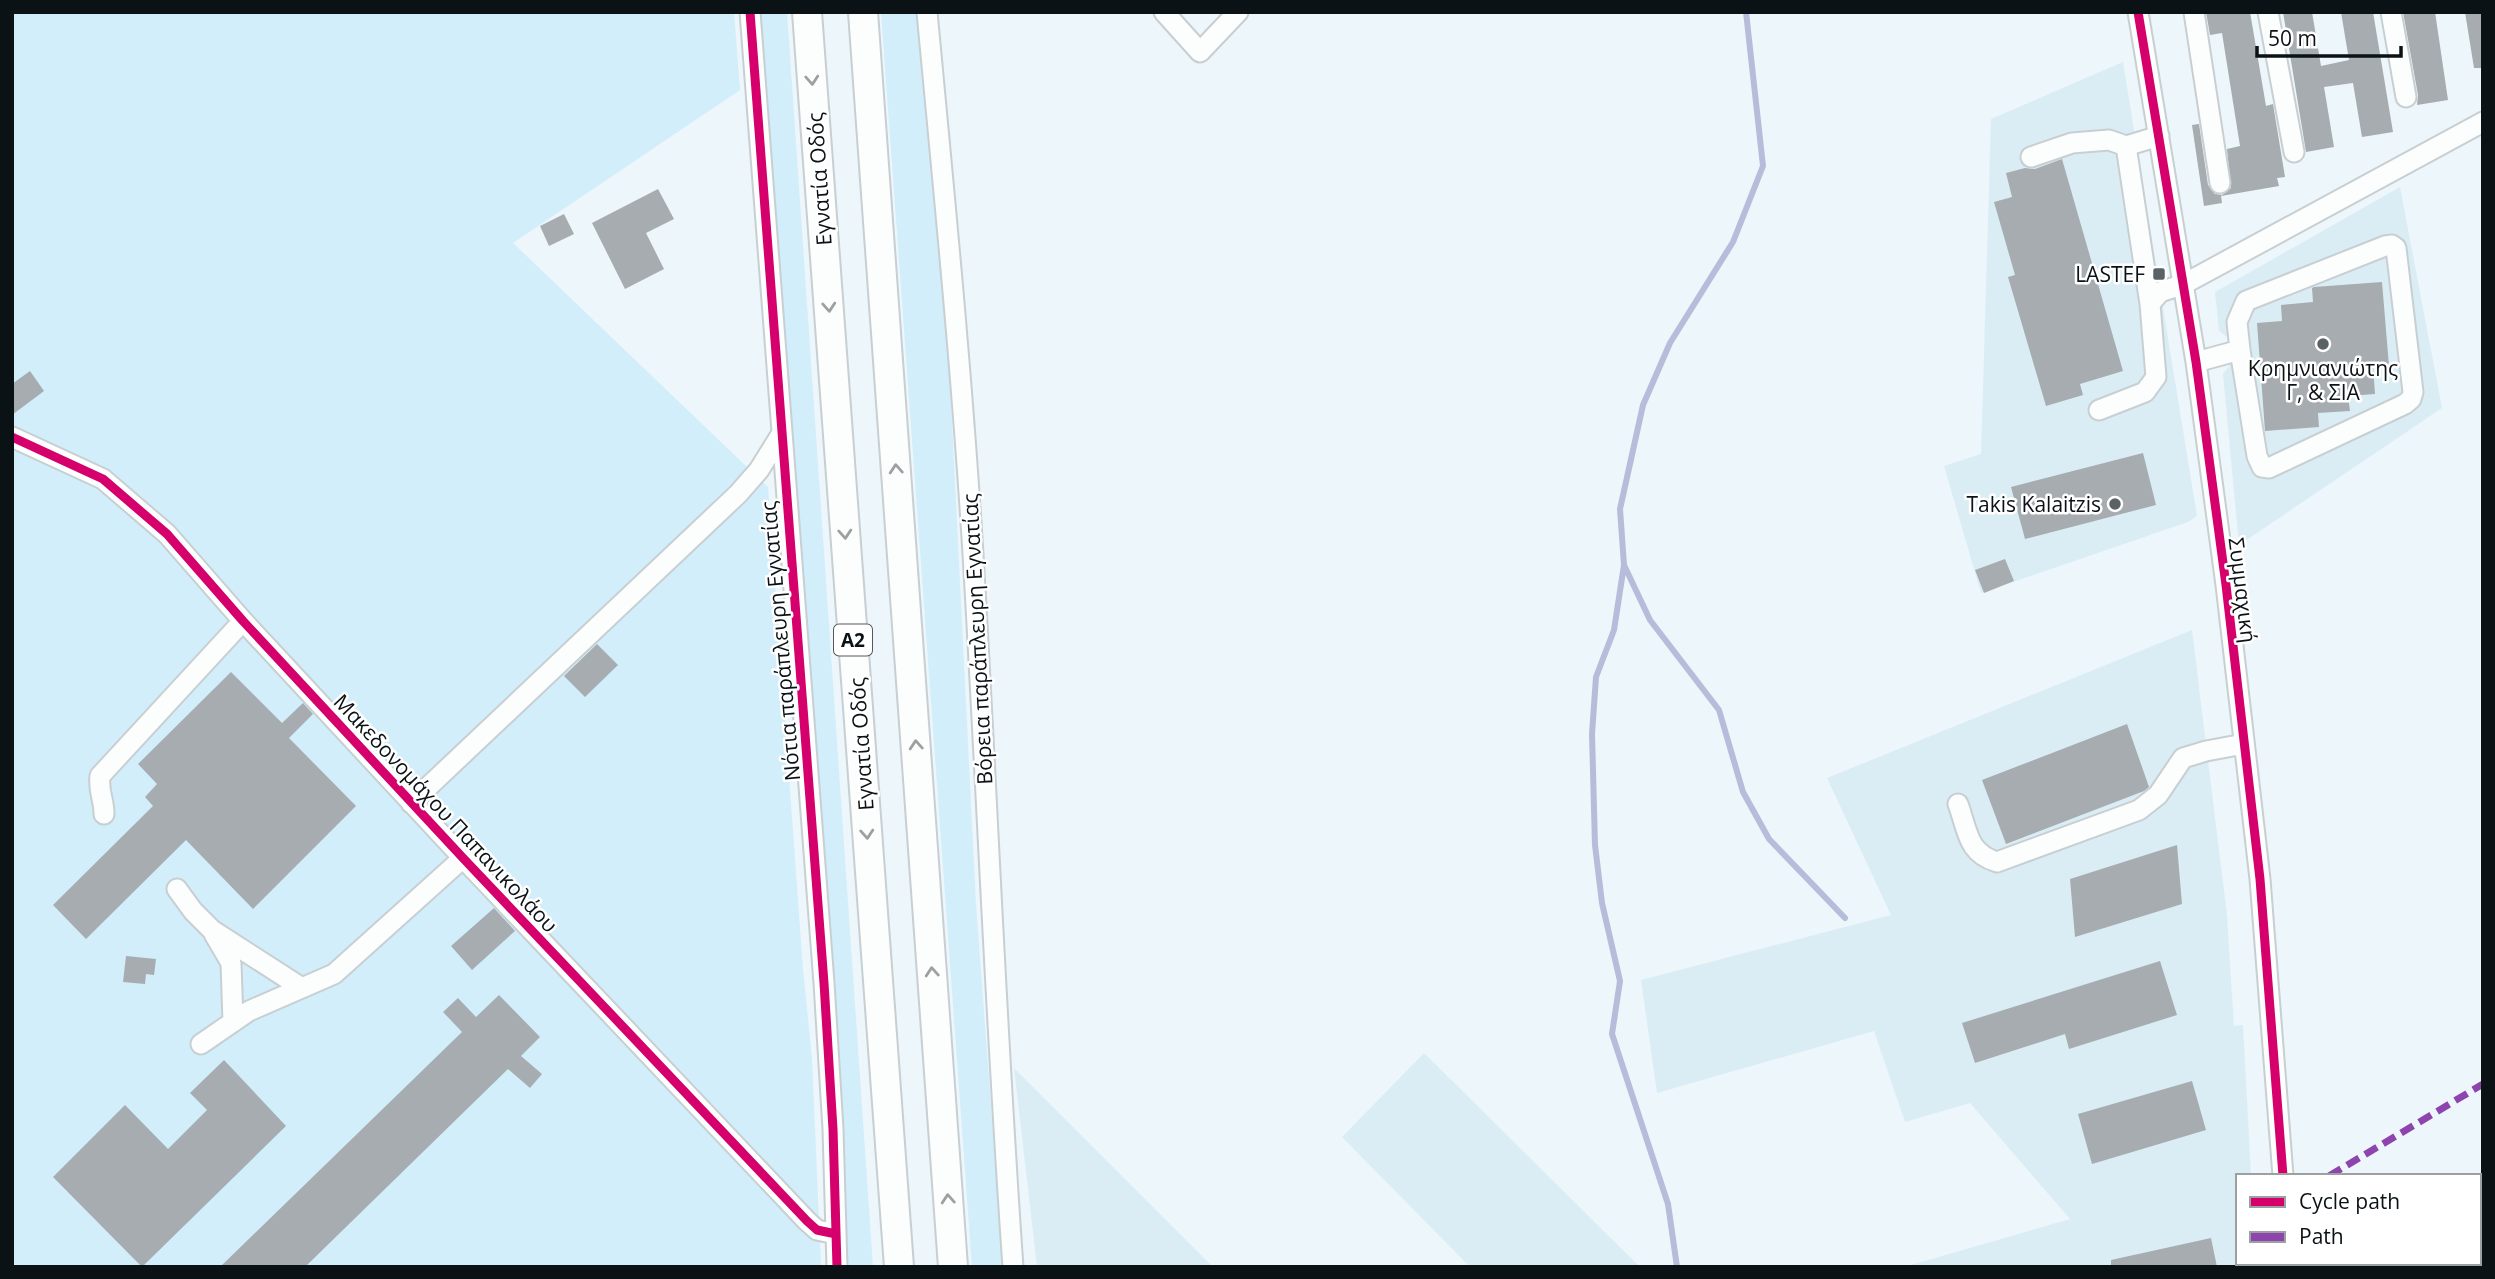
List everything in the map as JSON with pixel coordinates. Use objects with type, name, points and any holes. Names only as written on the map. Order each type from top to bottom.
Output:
[{"type":"highway","name":"Εγνατία Οδός","points":[[807,12],[899,1267]]},
{"type":"highway","points":[[863,12],[953,1267]]},
{"type":"street","name":"Νότια παράπλευρη Εγνατίας","points":[[750,12],[821,943],[833,1129],[838,1267]]},
{"type":"street","name":"Βόρεια παράπλευρη Εγνατίας","points":[[927,12],[951,251],[966,445],[994,987],[1013,1267]]},
{"type":"street","points":[[1164,12],[1200,51],[1238,12]]},
{"type":"street","name":"Συμμαχική","points":[[2138,12],[2196,362],[2244,744],[2260,879],[2283,1174]]},
{"type":"street","points":[[2194,12],[2220,183]]},
{"type":"street","points":[[2268,12],[2294,152]]},
{"type":"street","points":[[2391,12],[2406,97]]},
{"type":"street","points":[[2150,304],[2160,292],[2184,284],[2483,121]]},
{"type":"street","points":[[2031,157],[2072,143],[2095,139],[2116,141],[2126,146],[2160,136]]},
{"type":"street","points":[[2099,410],[2145,392],[2156,377],[2150,304],[2126,146]]},
{"type":"street","points":[[2392,245],[2396,248],[2413,392],[2411,399],[2405,404],[2269,468],[2262,467],[2257,456],[2240,350],[2237,322],[2246,302],[2385,246],[2392,245]]},
{"type":"street","points":[[2196,362],[2240,350]]},
{"type":"street","points":[[411,803],[738,494],[759,470],[782,433]]},
{"type":"street","name":"Μακεδονομάχου Παπανικολάου","points":[[12,437],[103,480],[167,534],[243,621],[411,803],[807,1221],[817,1230],[836,1234]]},
{"type":"street","points":[[104,814],[104,803],[98,790],[100,776],[243,621]]},
{"type":"street","points":[[1958,804],[1973,848],[1982,857],[1997,862],[2138,810],[2158,795],[2183,758],[2244,744]]},
{"type":"street","points":[[201,1044],[249,1011],[334,974],[463,858]]},
{"type":"street","points":[[177,889],[192,911],[212,930],[302,988]]},
{"type":"street","points":[[212,930],[231,963],[233,1022]]},
{"type":"shaded area","points":[[12,12],[734,12],[740,90],[513,243],[768,487],[812,1059],[821,1267],[12,1267]]},
{"type":"shaded area","points":[[759,12],[787,12],[873,1267],[848,1267],[822,817]]},
{"type":"shaded area","points":[[881,12],[917,12],[946,301],[976,904],[1003,1267],[972,1267]]},
{"type":"shaded area","points":[[2123,62],[2197,516],[2188,522],[1981,593],[1944,466],[1981,454],[1991,119]]},
{"type":"shaded area","points":[[2400,187],[2442,408],[2239,545],[2223,374],[2230,365],[2227,337],[2219,331],[2215,292]]},
{"type":"shaded area","points":[[2192,630],[2227,915],[2234,1026],[2243,1025],[2251,1174],[2236,1174],[2236,1265],[2257,1267],[1904,1267],[2070,1219],[1970,1103],[1905,1122],[1874,1031],[1657,1093],[1641,980],[1891,915],[1827,778]]},
{"type":"shaded area","points":[[1424,1053],[1640,1267],[1470,1267],[1342,1137]]},
{"type":"shaded area","points":[[1014,1068],[1213,1267],[1037,1267]]},
{"type":"building","points":[[2206,12],[2250,12],[2266,106],[2273,104],[2285,177],[2277,178],[2279,186],[2221,196],[2222,203],[2204,206],[2192,125],[2199,124],[2208,185],[2215,194],[2222,195],[2231,188],[2227,149],[2240,146],[2222,33],[2210,35]]},
{"type":"building","points":[[2283,12],[2312,12],[2321,66],[2349,60],[2341,12],[2373,12],[2393,132],[2362,137],[2353,83],[2324,87],[2334,147],[2306,152]]},
{"type":"building","points":[[2403,12],[2435,12],[2448,100],[2417,105],[2418,95]]},
{"type":"building","points":[[2465,12],[2483,12],[2483,68],[2474,68]]},
{"type":"building","points":[[2062,159],[2123,371],[2080,384],[2083,395],[2046,406],[2008,277],[2015,275],[1994,202],[2012,197],[2006,173],[2025,168],[2035,169]]},
{"type":"building","points":[[658,189],[674,219],[646,233],[664,269],[625,289],[592,223]]},
{"type":"building","points":[[564,214],[574,234],[549,246],[540,226]]},
{"type":"building","name":"Κρημνιανιώτης Γ, & ΣΙΑ","points":[[2382,282],[2389,366],[2373,367],[2375,394],[2348,396],[2350,411],[2318,413],[2319,427],[2265,431],[2257,323],[2282,321],[2281,305],[2313,302],[2314,287]]},
{"type":"building","points":[[30,371],[44,391],[12,415],[12,384]]},
{"type":"building","points":[[2143,453],[2156,505],[2025,539],[2011,487]]},
{"type":"building","points":[[2005,559],[2014,581],[1984,593],[1975,570]]},
{"type":"building","points":[[597,644],[618,665],[585,697],[564,676]]},
{"type":"building","points":[[231,672],[282,723],[303,703],[313,714],[289,738],[356,806],[253,909],[186,840],[86,939],[53,905],[153,806],[145,797],[157,784],[138,764]]},
{"type":"building","points":[[2127,724],[2149,787],[2006,844],[1982,780]]},
{"type":"building","points":[[2177,845],[2182,904],[2075,937],[2070,879]]},
{"type":"building","points":[[494,908],[515,931],[472,970],[451,946]]},
{"type":"building","points":[[126,956],[156,959],[154,975],[146,974],[145,984],[123,982]]},
{"type":"building","points":[[2160,961],[2177,1015],[2069,1049],[2065,1034],[1975,1063],[1962,1023]]},
{"type":"building","points":[[499,995],[540,1037],[521,1056],[542,1074],[530,1088],[508,1069],[305,1267],[220,1267],[462,1032],[443,1012],[458,998],[476,1017]]},
{"type":"building","points":[[224,1060],[286,1126],[142,1267],[53,1177],[125,1105],[168,1149],[207,1110],[190,1093]]},
{"type":"building","points":[[2192,1081],[2206,1130],[2092,1164],[2078,1114]]},
{"type":"building","points":[[2211,1238],[2217,1267],[2111,1267],[2111,1260]]},
{"type":"waterway","points":[[1746,12],[1763,166],[1733,242],[1670,343],[1643,405],[1620,509],[1624,565],[1650,620],[1719,710],[1743,792],[1769,839],[1845,918]]},
{"type":"waterway","points":[[1624,565],[1614,630],[1596,677],[1592,734],[1595,845],[1602,903],[1620,981],[1612,1034],[1668,1204],[1677,1267]]},
{"type":"marked path","points":[[2332,1174],[2483,1084]]},
{"type":"cycle path","points":[[750,12],[824,983],[833,1129],[837,1267]]},
{"type":"cycle path","points":[[2138,12],[2196,362],[2226,585],[2260,879],[2283,1174]]},
{"type":"cycle path","points":[[12,437],[103,479],[167,534],[243,621],[463,858],[807,1221],[817,1230],[836,1234]]},
{"type":"place","name":"LASTEF","points":[[2159,274]]},
{"type":"place","name":"Κρημνιανιώτης Γ, & ΣΙΑ","points":[[2323,344]]},
{"type":"place","name":"Takis Kalaitzis","points":[[2115,504]]}]
